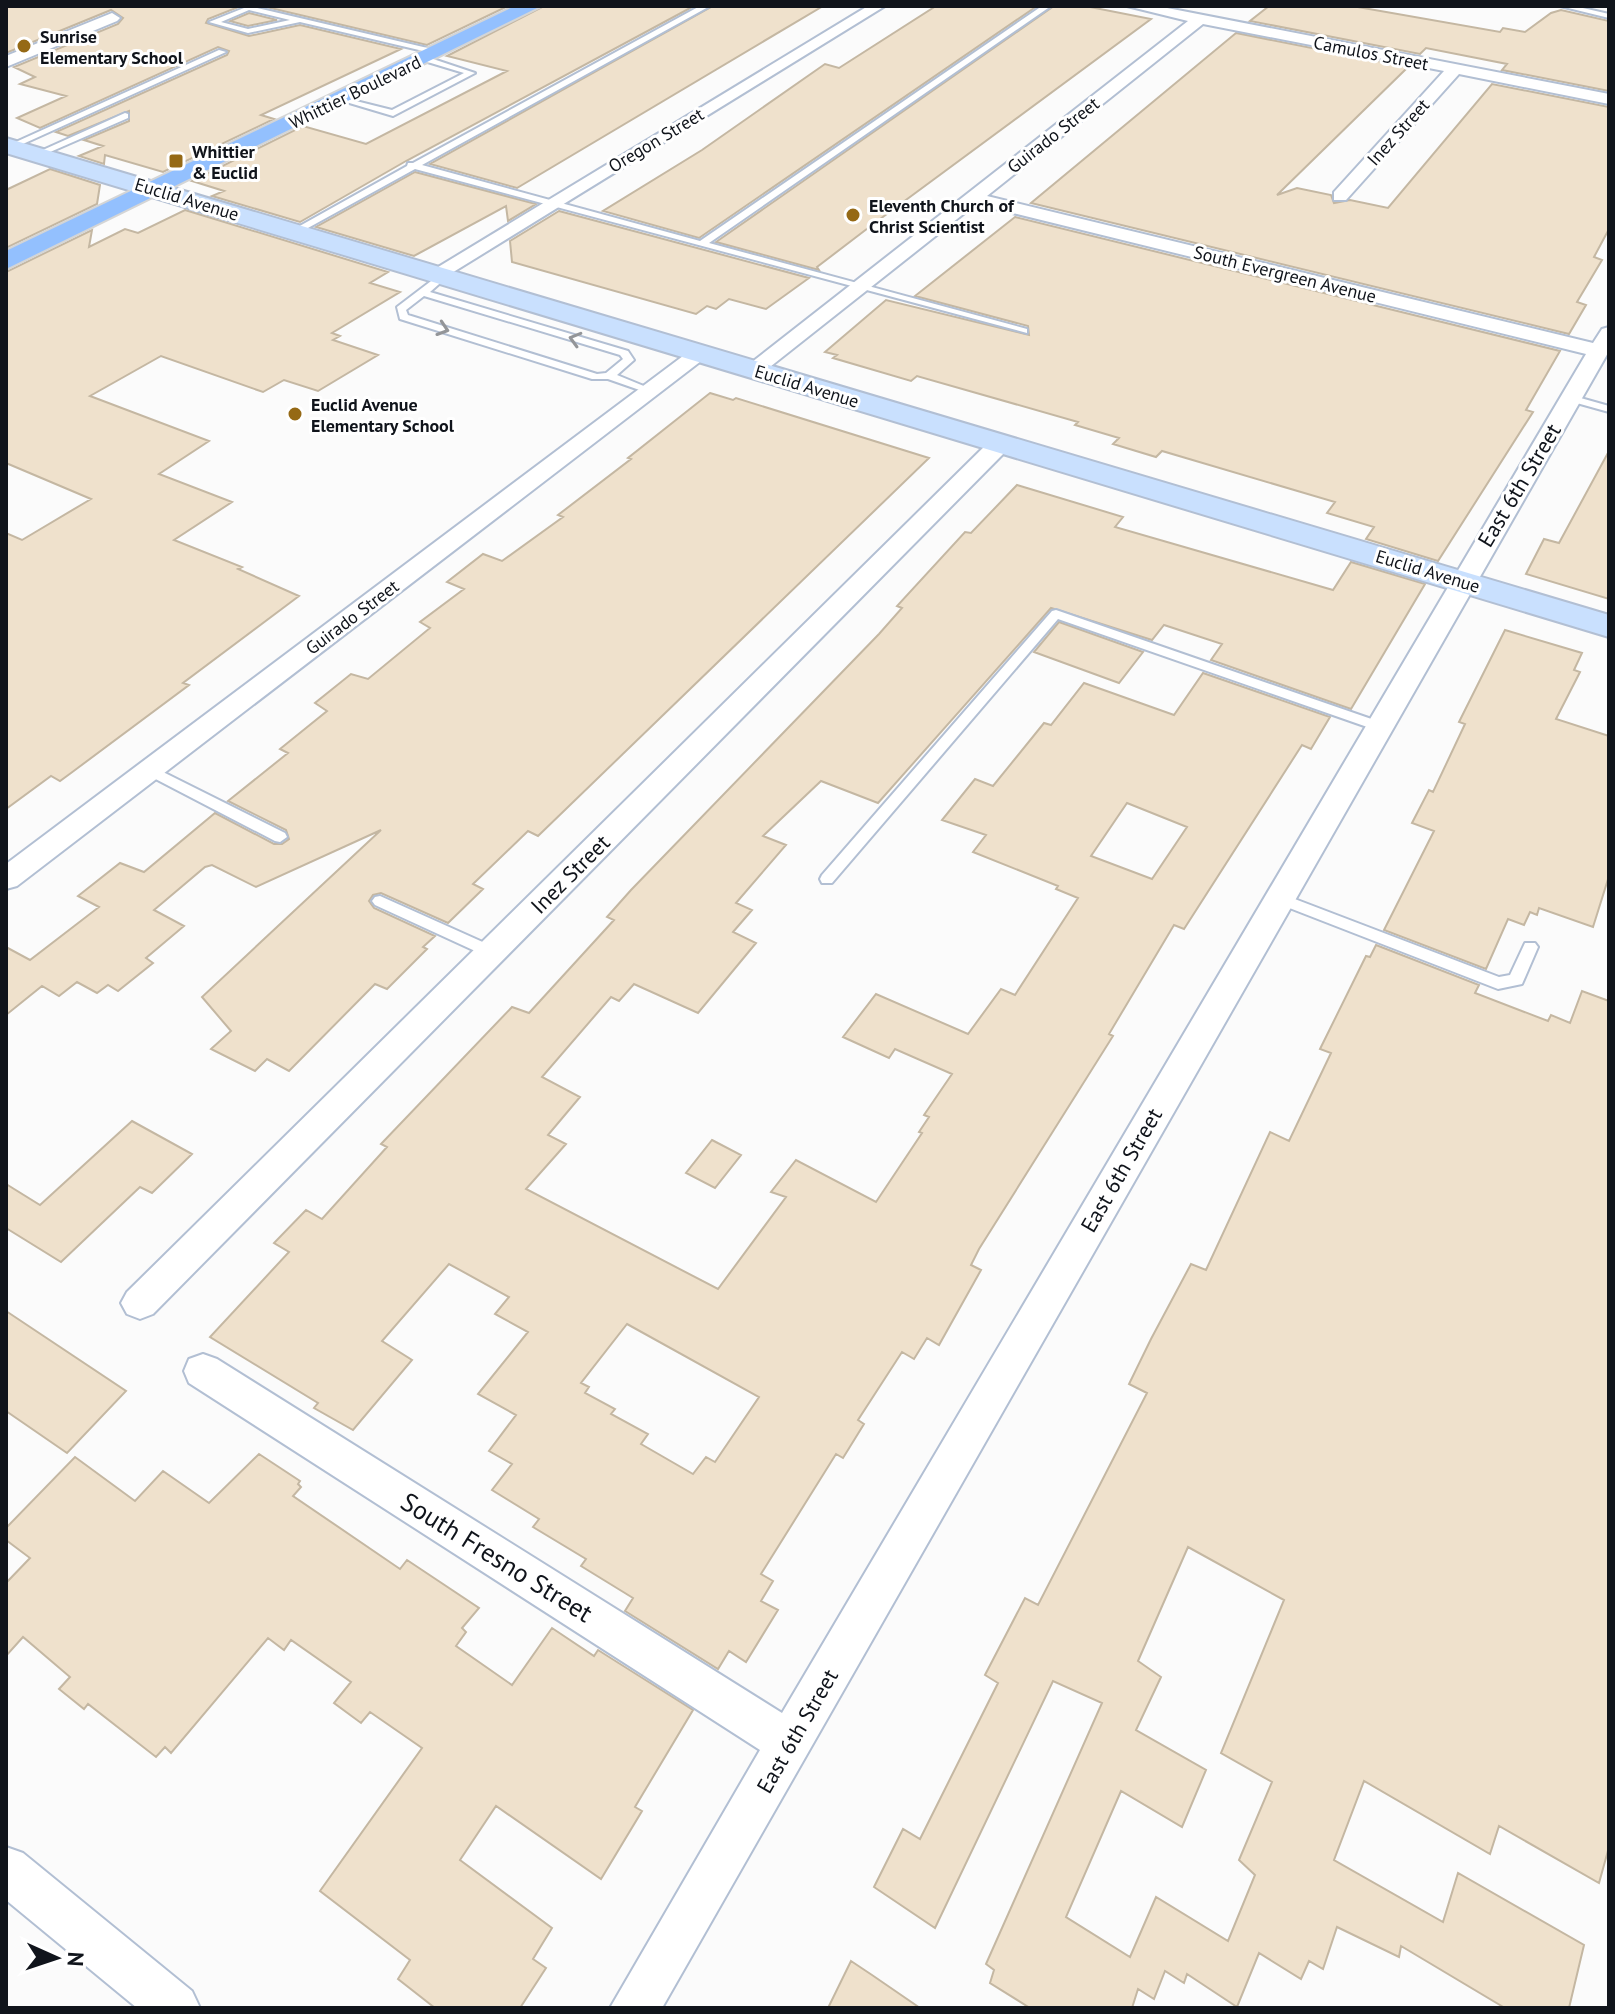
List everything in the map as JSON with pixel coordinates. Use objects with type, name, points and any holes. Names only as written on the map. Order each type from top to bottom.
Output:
[{"type":"main road","name":"Whittier Boulevard","points":[[6,261],[531,6]]},
{"type":"street","name":"Oregon Street","points":[[434,282],[552,204],[878,6]]},
{"type":"street","name":"Camulos Street","points":[[1134,6],[1192,14],[1609,99]]},
{"type":"street","name":"Guirado Street","points":[[754,370],[973,198],[1192,14]]},
{"type":"street","points":[[6,62],[112,18]]},
{"type":"street","name":"Inez Street","points":[[1340,196],[1455,69]]},
{"type":"street","name":"Euclid Avenue","points":[[18,148],[294,232],[434,282],[754,370],[1609,626]]},
{"type":"street","name":"South Evergreen Avenue","points":[[973,198],[1604,342]]},
{"type":"street","name":"East 6th Street","points":[[635,2008],[1462,581],[1604,342]]},
{"type":"street","name":"Guirado Street","points":[[6,879],[698,354]]},
{"type":"street","name":"Inez Street","points":[[140,1303],[999,445]]},
{"type":"street","name":"South Fresno Street","points":[[203,1371],[790,1743]]},
{"type":"street","points":[[6,1870],[175,2008]]},
{"type":"lane","points":[[294,232],[411,165],[706,6]]},
{"type":"lane","points":[[703,243],[1047,6]]},
{"type":"lane","points":[[1564,6],[1609,16]]},
{"type":"lane","points":[[301,20],[248,31],[213,22],[248,8],[301,20],[430,55],[471,73],[393,113],[340,99]]},
{"type":"lane","points":[[18,148],[222,52]]},
{"type":"lane","points":[[18,148],[125,116]]},
{"type":"lane","points":[[411,165],[1023,331]]},
{"type":"lane","points":[[609,376],[629,360],[629,356],[434,282],[401,309],[404,317],[651,391]]},
{"type":"lane","points":[[1570,398],[1609,409]]},
{"type":"lane","points":[[827,879],[1056,614],[1378,726]]},
{"type":"lane","points":[[149,770],[280,837]]},
{"type":"lane","points":[[1279,898],[1498,983],[1516,980],[1530,947]]},
{"type":"lane","points":[[380,901],[491,952]]},
{"type":"building","points":[[6,6],[241,6],[208,19],[206,23],[249,36],[300,25],[401,49],[261,115],[274,119],[163,172],[105,155],[104,164],[79,156],[103,146],[84,140],[129,121],[129,111],[68,136],[56,132],[227,55],[229,51],[218,47],[40,128],[17,118],[66,96],[20,84],[35,77],[14,67],[118,24],[123,18],[111,10],[6,53]]},
{"type":"building","points":[[262,6],[508,6],[427,45]]},
{"type":"building","points":[[544,6],[694,6],[406,161],[300,222],[212,196],[224,191],[192,181],[303,126],[366,144],[507,71],[447,56]]},
{"type":"building","points":[[713,6],[823,6],[517,188],[430,164]]},
{"type":"building","points":[[936,6],[1037,6],[699,238],[603,211],[702,150],[825,64],[839,68]]},
{"type":"building","points":[[1054,6],[1085,6],[1151,19],[872,225],[817,267],[819,270],[716,242]]},
{"type":"building","points":[[1269,6],[1352,6],[1500,32],[1503,28],[1525,32],[1551,13],[1561,10],[1609,21],[1609,91],[1502,70],[1507,64],[1426,48],[1420,54],[1250,21]]},
{"type":"building","points":[[249,13],[277,20],[248,26],[230,21]]},
{"type":"building","points":[[1236,33],[1408,67],[1277,195],[1297,188],[1331,195],[1334,203],[1350,200],[1388,208],[1492,84],[1609,107],[1609,229],[1594,257],[1602,260],[1577,302],[1586,305],[1569,334],[1031,203]]},
{"type":"building","points":[[50,169],[100,185],[97,204],[6,248],[6,190]]},
{"type":"building","points":[[415,172],[536,204],[508,221],[506,206],[414,256],[316,227]]},
{"type":"building","points":[[185,210],[388,272],[370,283],[400,292],[332,333],[340,336],[333,340],[378,355],[318,391],[284,380],[263,392],[161,356],[90,396],[209,441],[159,474],[232,502],[174,540],[242,567],[238,569],[299,596],[183,683],[189,685],[60,781],[51,776],[6,809],[6,533],[22,540],[91,499],[6,463],[6,272],[92,230],[89,247],[125,229],[138,233]]},
{"type":"building","points":[[559,211],[809,278],[766,309],[729,299],[716,309],[707,306],[696,314],[512,262],[510,241]]},
{"type":"building","points":[[1015,217],[1560,351],[1526,410],[1533,412],[1438,561],[1366,539],[1374,527],[1327,513],[1335,502],[1162,451],[1156,457],[1113,444],[1119,438],[1075,425],[1078,422],[917,376],[911,381],[833,358],[837,355],[825,352],[886,300],[1029,335],[1028,326],[915,296]]},
{"type":"building","points":[[710,393],[733,400],[736,398],[929,458],[538,836],[528,831],[473,884],[483,889],[448,923],[381,893],[373,895],[369,901],[374,908],[435,936],[423,947],[427,949],[387,989],[375,984],[289,1071],[267,1059],[255,1071],[211,1049],[231,1031],[202,997],[381,830],[256,887],[212,865],[205,867],[154,910],[184,926],[146,958],[153,963],[118,991],[108,985],[97,993],[77,982],[59,996],[42,986],[6,1015],[6,947],[30,960],[99,907],[78,896],[120,863],[144,872],[215,813],[274,844],[282,844],[289,839],[286,830],[228,801],[288,753],[280,749],[327,711],[315,703],[351,674],[368,679],[430,628],[420,622],[464,589],[447,582],[483,554],[502,561],[563,517],[558,515]]},
{"type":"building","points":[[1609,451],[1609,599],[1526,574],[1544,539],[1559,543]]},
{"type":"building","points":[[1017,485],[1123,517],[1115,527],[1333,590],[1351,562],[1425,584],[1351,709],[1211,660],[1222,644],[1164,625],[1152,640],[1051,608],[878,803],[821,781],[763,836],[786,845],[736,903],[752,910],[733,932],[756,943],[698,1013],[634,984],[619,1001],[611,997],[542,1077],[580,1097],[548,1135],[566,1144],[526,1189],[718,1289],[786,1197],[771,1192],[796,1160],[876,1202],[922,1133],[919,1132],[929,1117],[924,1115],[952,1074],[895,1049],[889,1058],[843,1037],[876,994],[968,1034],[1001,989],[1015,995],[1078,898],[1056,889],[1058,886],[973,852],[986,835],[942,820],[975,779],[993,786],[1044,723],[1051,725],[1084,683],[1174,715],[1203,673],[1330,717],[1311,749],[1302,745],[1184,929],[1174,925],[1109,1034],[1113,1036],[979,1249],[971,1265],[981,1270],[939,1345],[927,1338],[914,1359],[902,1352],[858,1420],[864,1424],[843,1458],[836,1454],[761,1574],[773,1581],[761,1601],[778,1610],[746,1662],[729,1651],[718,1669],[625,1611],[633,1598],[581,1566],[586,1559],[533,1527],[539,1519],[492,1490],[512,1464],[489,1451],[516,1415],[478,1394],[528,1332],[495,1314],[509,1297],[449,1264],[382,1341],[412,1360],[353,1430],[314,1408],[318,1403],[210,1337],[289,1252],[274,1243],[306,1210],[322,1219],[387,1147],[381,1144],[512,1007],[529,1013],[614,920],[607,917],[631,890],[879,634],[902,608],[897,606],[965,532],[971,533]],"holes":[[[1127,803],[1187,827],[1152,879],[1091,856]],[[627,1324],[759,1397],[715,1462],[706,1457],[693,1474],[641,1444],[648,1434],[611,1414],[615,1409],[585,1393],[589,1387],[581,1383]]]},
{"type":"building","points":[[1059,622],[1143,652],[1119,683],[1034,652]]},
{"type":"building","points":[[1505,630],[1582,653],[1574,670],[1580,672],[1556,719],[1609,736],[1609,876],[1593,927],[1539,908],[1537,915],[1530,912],[1524,925],[1508,919],[1486,969],[1384,930],[1434,831],[1412,823],[1429,790],[1433,792],[1465,724],[1459,722]]},
{"type":"building","points":[[1376,945],[1479,985],[1475,993],[1548,1021],[1551,1015],[1570,1023],[1582,991],[1609,1001],[1609,1847],[1599,1883],[1499,1826],[1490,1854],[1364,1781],[1334,1860],[1443,1922],[1458,1873],[1584,1945],[1569,2008],[1505,2008],[1401,1946],[1399,1957],[1337,1927],[1323,1969],[1309,1961],[1301,1979],[1259,1953],[1237,2007],[1187,1974],[1184,1983],[1165,1971],[1154,1999],[1138,1989],[1132,2008],[1030,2008],[990,1983],[994,1970],[986,1964],[1102,1703],[1053,1681],[935,1928],[874,1887],[903,1829],[920,1839],[998,1683],[985,1675],[1025,1598],[1038,1605],[1147,1393],[1129,1384],[1151,1339],[1191,1264],[1206,1270],[1270,1132],[1289,1141],[1331,1053],[1320,1049],[1366,956],[1370,957]],"holes":[[[1188,1547],[1284,1600],[1221,1753],[1272,1782],[1239,1860],[1255,1875],[1228,1941],[1156,1897],[1130,1957],[1066,1917],[1121,1791],[1182,1827],[1206,1770],[1136,1730],[1161,1677],[1138,1661]]]},
{"type":"building","points":[[132,1121],[192,1154],[152,1193],[140,1187],[61,1262],[6,1228],[6,1184],[40,1205]]},
{"type":"building","points":[[712,1140],[741,1155],[715,1188],[686,1173]]},
{"type":"building","points":[[6,1311],[126,1391],[67,1453],[6,1411]]},
{"type":"building","points":[[259,1454],[300,1481],[298,1484],[301,1487],[293,1496],[400,1569],[407,1560],[479,1608],[462,1628],[466,1632],[456,1646],[512,1685],[552,1628],[594,1656],[598,1650],[693,1710],[635,1807],[642,1811],[601,1879],[496,1806],[460,1860],[552,1928],[533,1959],[546,1968],[520,2008],[435,2008],[398,1979],[410,1960],[320,1891],[422,1748],[370,1712],[361,1723],[334,1703],[351,1682],[291,1640],[284,1650],[268,1638],[171,1753],[165,1747],[156,1757],[88,1704],[84,1709],[59,1689],[70,1677],[23,1637],[6,1656],[6,1583],[30,1558],[6,1540],[6,1528],[75,1457],[135,1501],[163,1471],[209,1503]]},
{"type":"building","points":[[851,1961],[872,1975],[920,2008],[828,2008]]},
{"type":"place","name":"Sunrise Elementary School","points":[[24,46]]},
{"type":"place","name":"Whittier & Euclid","points":[[176,161]]},
{"type":"place","name":"Eleventh Church of Christ Scientist","points":[[853,215]]},
{"type":"place","name":"Euclid Avenue Elementary School","points":[[295,414]]}]
